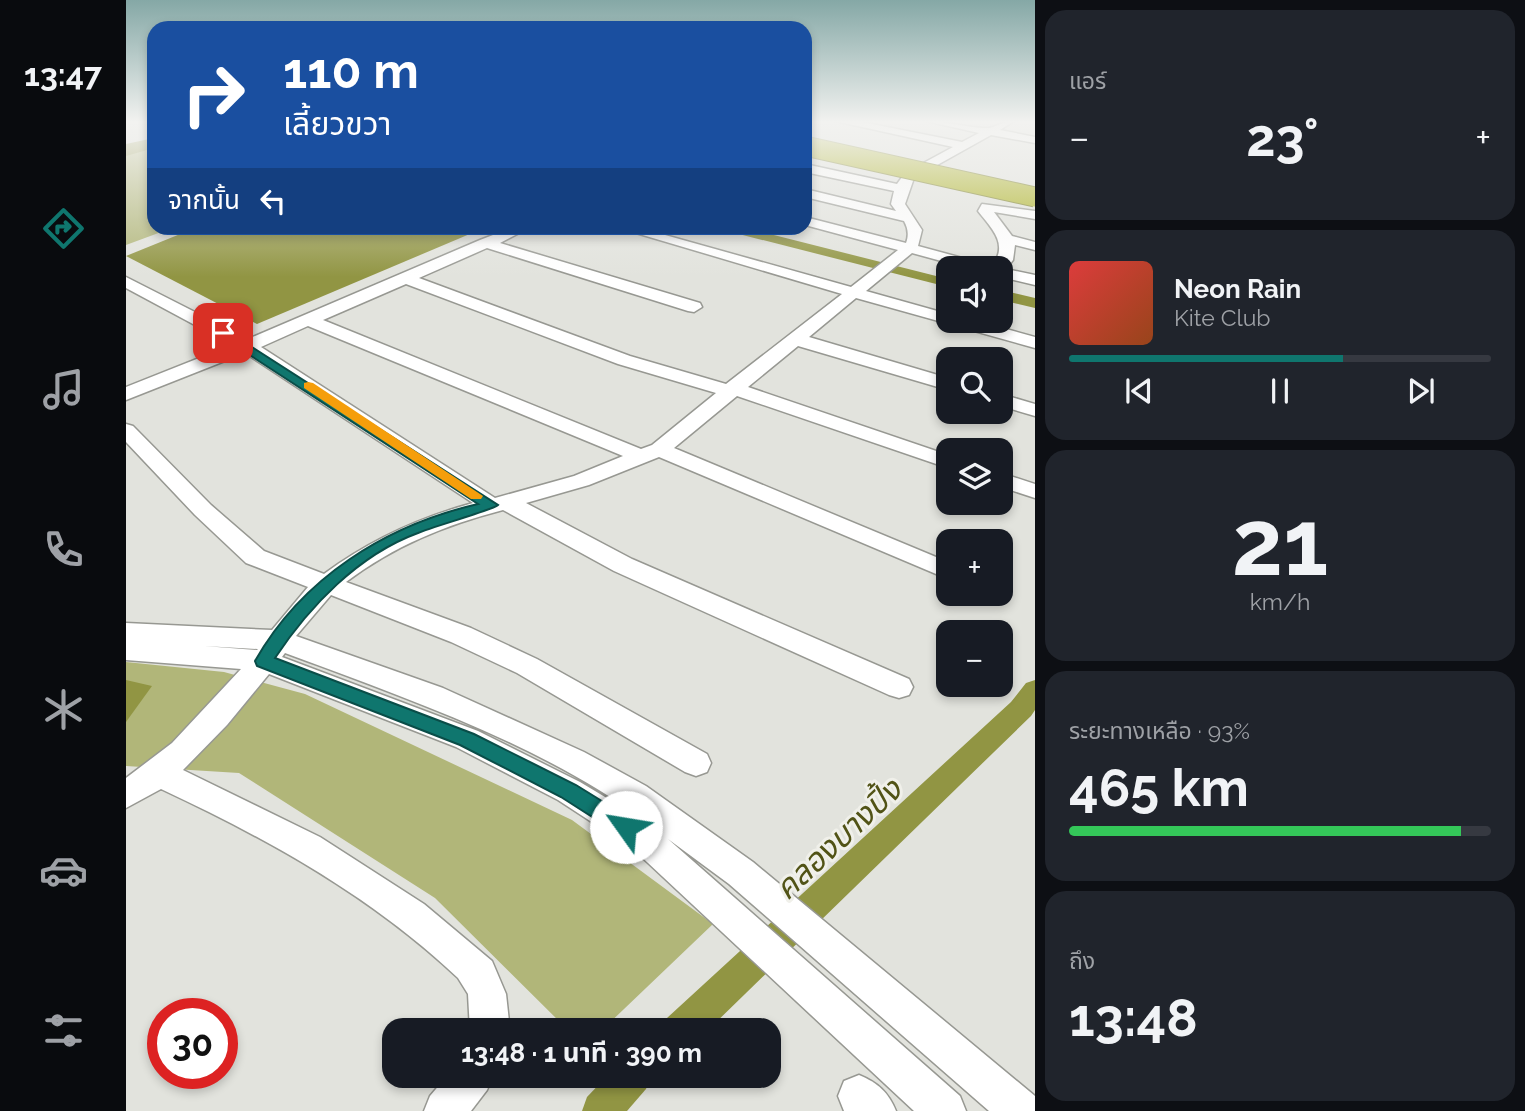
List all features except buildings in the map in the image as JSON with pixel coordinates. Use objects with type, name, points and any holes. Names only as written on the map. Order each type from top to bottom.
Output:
[{"type":"highway","points":[[926,173],[1035,197]]},
{"type":"highway","points":[[964,173],[1035,188]]},
{"type":"highway","points":[[1010,173],[1035,178]]},
{"type":"street","points":[[827,173],[901,189]]},
{"type":"street","points":[[126,794],[160,774],[212,722],[271,651],[291,620],[326,586],[371,551],[408,531],[454,514],[618,469],[650,453],[731,390],[910,247],[916,239],[916,230],[898,204],[901,189],[909,176],[915,173]]},
{"type":"street","points":[[812,195],[908,218]]},
{"type":"street","points":[[1007,256],[1007,239],[1003,230],[985,211],[987,207],[1035,215]]},
{"type":"street","points":[[812,223],[943,256]]},
{"type":"street","points":[[126,394],[247,346],[505,235]]},
{"type":"street","points":[[650,235],[936,316]]},
{"type":"street","points":[[1007,239],[1035,246]]},
{"type":"street","points":[[485,243],[694,307]]},
{"type":"street","points":[[1013,274],[1035,280]]},
{"type":"street","points":[[405,278],[624,360],[731,390],[936,458]]},
{"type":"street","points":[[126,282],[247,346],[498,504],[623,565],[899,687]]},
{"type":"street","points":[[308,320],[936,566]]},
{"type":"street","points":[[1000,333],[1035,343]]},
{"type":"street","points":[[795,339],[936,380]]},
{"type":"street","points":[[1013,404],[1035,410]]},
{"type":"street","points":[[126,430],[203,510],[255,557],[450,631],[527,666],[696,762]]},
{"type":"street","points":[[1013,484],[1035,491]]},
{"type":"street","points":[[126,633],[271,651],[433,696],[573,761],[635,796],[741,873],[1021,1111]]},
{"type":"street","points":[[126,650],[271,651],[467,739],[569,791],[645,839],[945,1111]]},
{"type":"street","points":[[160,774],[251,815],[330,859],[421,922],[481,975],[491,1018]]},
{"type":"street","points":[[445,1111],[463,1088]]},
{"type":"shaded area","points":[[126,173],[147,173],[147,235],[153,235],[126,245]]},
{"type":"shaded area","points":[[178,235],[467,235],[257,324],[126,256]]},
{"type":"shaded area","points":[[126,662],[224,672],[305,694],[572,820],[713,924],[615,1018],[556,1018],[435,898],[239,773],[126,766]]},
{"type":"shaded area","points":[[126,680],[152,686],[126,722]]},
{"type":"waterway","points":[[759,235],[936,280]]},
{"type":"waterway","points":[[1013,298],[1035,303]]},
{"type":"waterway","name":"คลองบางปิ้ง","points":[[694,1018],[1021,709],[1035,690]]},
{"type":"waterway","name":"คลองบางปิ้ง","points":[[601,1111],[622,1088]]},
{"type":"slow traffic","points":[[308,386],[476,496]]},
{"type":"route","points":[[223,333],[491,505],[454,514],[408,531],[371,551],[326,586],[291,620],[264,661],[467,739],[569,791],[626,827]]}]
